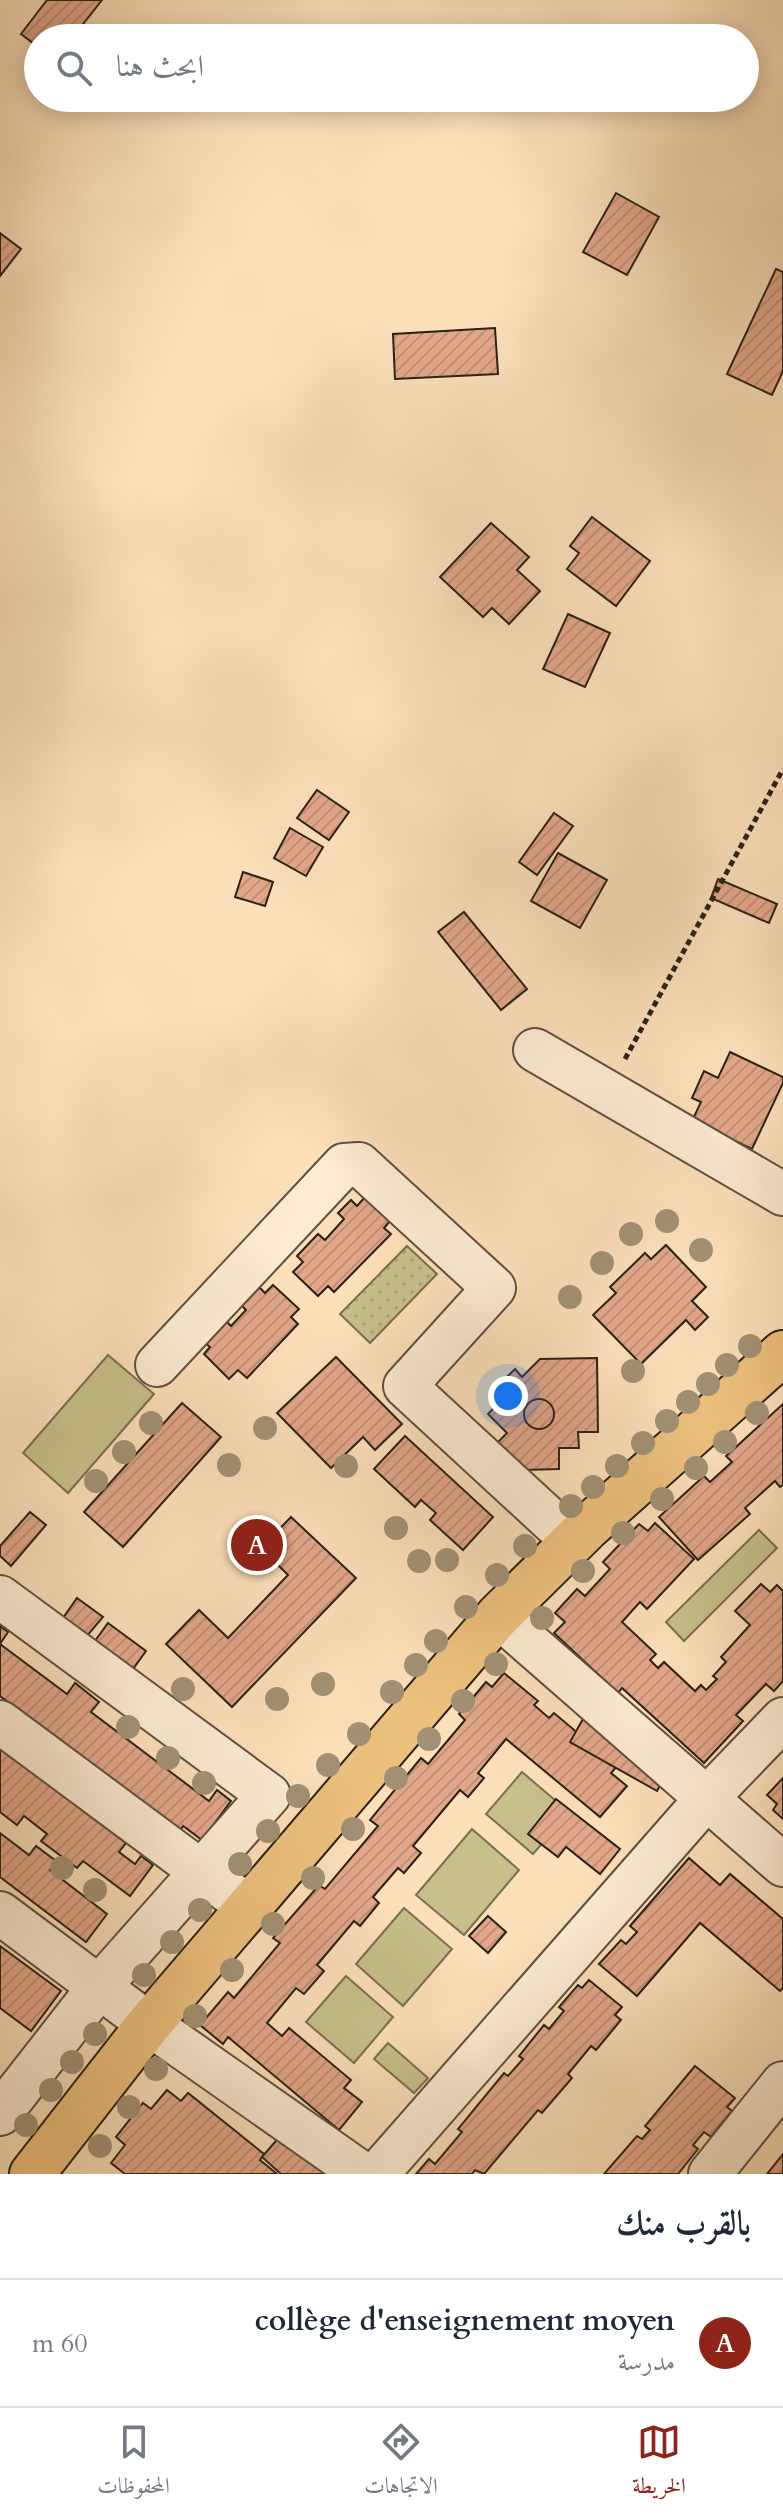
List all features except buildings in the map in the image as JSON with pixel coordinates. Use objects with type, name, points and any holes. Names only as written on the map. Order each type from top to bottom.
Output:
[{"type":"main road","points":[[32,2174],[149,2024],[498,1616],[573,1541],[783,1353]]},
{"type":"street","points":[[535,1050],[783,1194]]},
{"type":"street","points":[[157,1365],[344,1165],[359,1164],[494,1288],[405,1386],[573,1541]]},
{"type":"street","points":[[0,1597],[269,1795],[99,1987],[0,2114]]},
{"type":"street","points":[[498,1616],[783,1865]]},
{"type":"street","points":[[377,2174],[707,1798],[783,1719]]},
{"type":"street","points":[[0,1722],[249,1907]]},
{"type":"street","points":[[0,1913],[149,2024],[363,2174]]},
{"type":"street","points":[[710,2174],[783,2083]]},
{"type":"path","points":[[607,1092],[783,769]]},
{"type":"shaded area","points":[[407,1246],[437,1274],[370,1343],[340,1314]]},
{"type":"shaded area","points":[[108,1355],[154,1394],[68,1493],[23,1453]]},
{"type":"shaded area","points":[[759,1530],[777,1548],[684,1641],[666,1622]]},
{"type":"shaded area","points":[[522,1772],[569,1812],[533,1854],[486,1814]]},
{"type":"shaded area","points":[[472,1829],[519,1870],[464,1935],[416,1895]]},
{"type":"shaded area","points":[[404,1908],[452,1949],[403,2006],[356,1964]]},
{"type":"shaded area","points":[[346,1976],[393,2017],[354,2063],[306,2022]]},
{"type":"shaded area","points":[[388,2043],[428,2078],[414,2093],[374,2059]]},
{"type":"place","name":"collège d'enseignement moyen","points":[[257,1545]]}]
